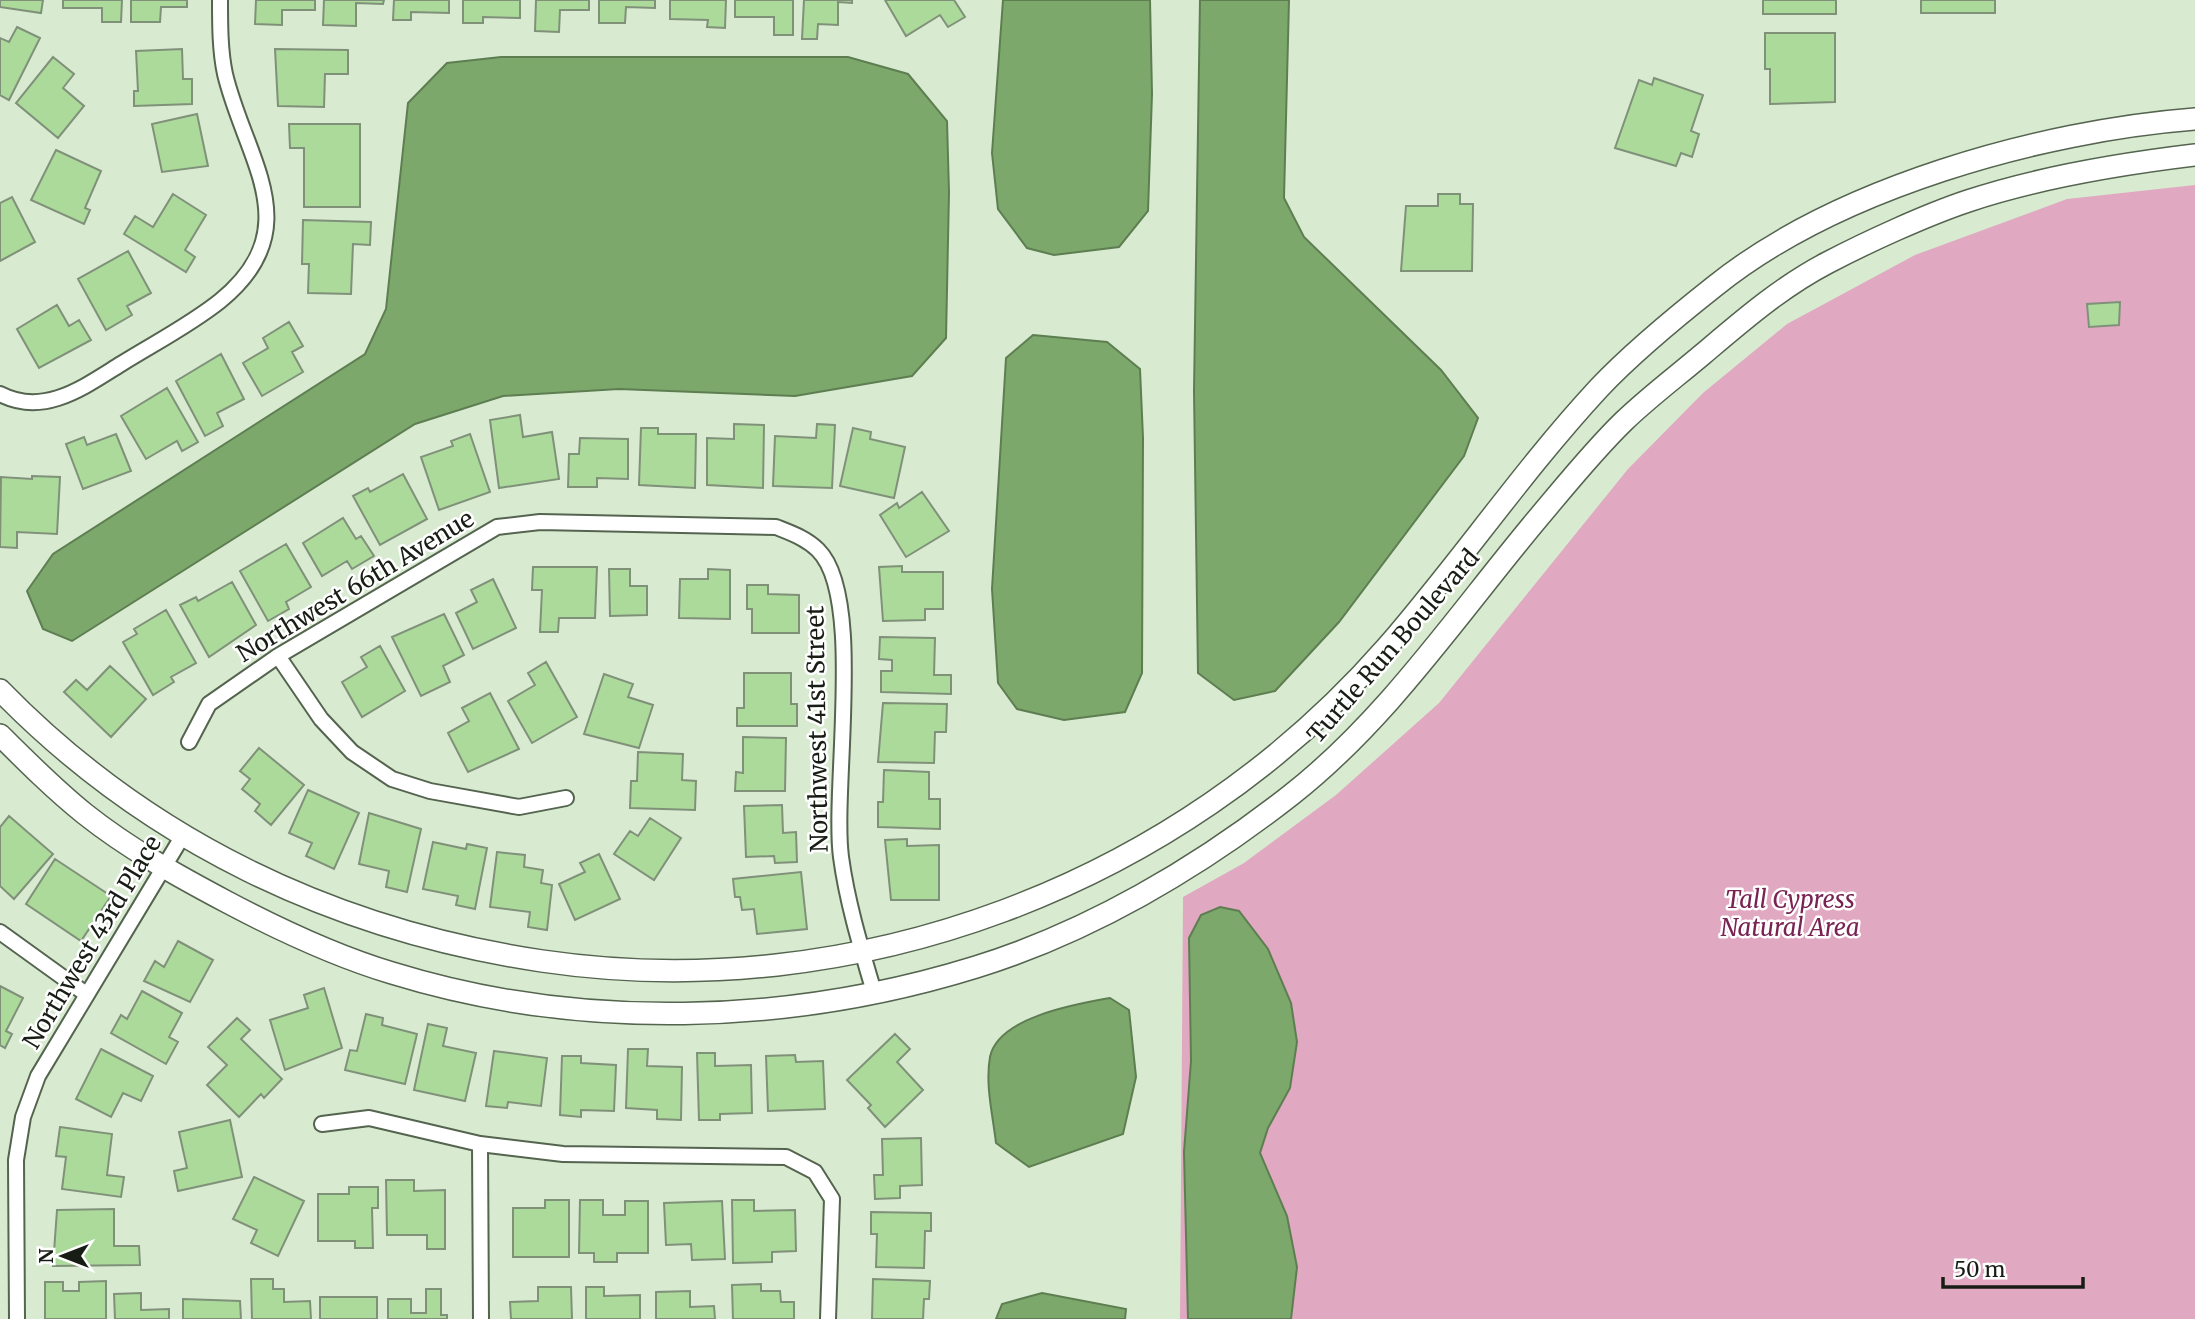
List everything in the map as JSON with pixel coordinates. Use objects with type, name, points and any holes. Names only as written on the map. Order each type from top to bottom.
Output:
[{"type":"street","points":[[0,394],[15,402],[44,402],[72,395],[220,301],[244,275],[263,243],[268,207],[261,174],[225,73],[220,0]]},
{"type":"street","name":"Turtle Run Boulevard","points":[[0,690],[72,760],[182,837],[322,904],[375,923],[482,952],[596,969],[711,971],[787,966],[936,935],[1029,902],[1150,842],[1231,789],[1308,727],[1384,650],[1601,386],[1718,283],[1838,211],[1966,163],[2109,130],[2195,119]]},
{"type":"street","name":"Turtle Run Boulevard","points":[[0,735],[87,816],[163,868],[280,930],[389,973],[475,995],[613,1013],[688,1013],[781,1006],[874,992],[977,966],[1078,927],[1170,878],[1241,832],[1296,791],[1360,730],[1413,671],[1542,513],[1623,422],[1760,306],[1825,264],[1967,201],[2058,177],[2195,155]]},
{"type":"street","name":"Northwest 66th Avenue","points":[[189,743],[209,704],[278,656],[497,527],[540,522],[776,527],[800,536],[819,551]]},
{"type":"street","name":"Northwest 41st Street","points":[[819,551],[836,582],[843,625],[838,798],[841,858],[874,992]]},
{"type":"street","points":[[278,656],[320,719],[344,744],[392,779],[430,791],[519,807],[566,798]]},
{"type":"street","name":"Northwest 43rd Place","points":[[17,1319],[16,1160],[23,1116],[38,1076],[182,837]]},
{"type":"street","points":[[0,932],[86,993]]},
{"type":"street","points":[[322,1124],[369,1118],[480,1144],[563,1154],[786,1157],[815,1172],[832,1199],[828,1319]]},
{"type":"street","points":[[480,1144],[481,1319]]},
{"type":"green space","name":"Tall Cypress Natural Area","points":[[2195,185],[2195,1319],[1180,1319],[1183,897],[1244,863],[1336,795],[1439,703],[1628,469],[1703,393],[1787,324],[1915,255],[2067,199]]},
{"type":"shaded area","points":[[1003,0],[1150,0],[1152,94],[1148,211],[1119,247],[1054,255],[1027,248],[998,209],[992,153]]},
{"type":"shaded area","points":[[1200,0],[1289,0],[1284,198],[1304,237],[1441,370],[1478,418],[1464,456],[1339,622],[1275,691],[1234,700],[1198,673],[1194,391]]},
{"type":"shaded area","points":[[501,57],[848,57],[908,74],[947,121],[949,192],[946,338],[912,376],[795,396],[619,389],[503,396],[415,424],[72,641],[43,629],[27,591],[53,554],[365,354],[386,309],[408,103],[447,63]]},
{"type":"shaded area","points":[[1033,335],[1107,342],[1140,369],[1143,438],[1142,673],[1125,712],[1064,720],[1017,709],[998,683],[992,589],[1006,358]]},
{"type":"shaded area","points":[[1220,907],[1239,911],[1268,949],[1291,1003],[1297,1042],[1290,1088],[1268,1128],[1260,1153],[1287,1216],[1297,1267],[1291,1319],[1188,1319],[1184,1152],[1191,1061],[1189,938],[1201,915]]},
{"type":"shaded area","points":[[1110,998],[1129,1010],[1136,1077],[1123,1134],[1029,1167],[996,1143],[988,1078],[990,1057],[996,1043],[1023,1022],[1078,1004]]},
{"type":"shaded area","points":[[1042,1293],[1126,1309],[1125,1319],[996,1319],[1002,1304]]},
{"type":"building","points":[[0,0],[43,0],[41,13],[0,7]]},
{"type":"building","points":[[63,0],[122,0],[121,22],[102,22],[102,8],[63,8]]},
{"type":"building","points":[[131,0],[187,0],[187,7],[161,7],[160,22],[131,22]]},
{"type":"building","points":[[256,0],[315,0],[315,10],[282,10],[282,25],[255,24]]},
{"type":"building","points":[[324,0],[384,0],[383,4],[356,3],[356,26],[323,25]]},
{"type":"building","points":[[394,0],[449,0],[449,13],[411,12],[411,20],[393,20]]},
{"type":"building","points":[[463,0],[520,0],[520,18],[483,17],[483,23],[463,23]]},
{"type":"building","points":[[536,0],[589,0],[589,10],[560,10],[559,32],[535,31]]},
{"type":"building","points":[[599,0],[655,0],[655,8],[626,7],[625,23],[599,23]]},
{"type":"building","points":[[670,0],[726,0],[725,28],[707,27],[708,20],[670,19]]},
{"type":"building","points":[[735,0],[793,0],[793,35],[774,35],[774,17],[735,17]]},
{"type":"building","points":[[804,0],[852,0],[852,3],[838,2],[838,25],[818,24],[817,39],[802,39]]},
{"type":"building","points":[[885,0],[954,0],[965,17],[948,27],[940,15],[906,36]]},
{"type":"building","points":[[1763,0],[1836,0],[1836,14],[1763,14]]},
{"type":"building","points":[[1921,0],[1995,0],[1995,13],[1921,13]]},
{"type":"building","points":[[17,27],[40,38],[9,100],[0,95],[0,38],[9,42]]},
{"type":"building","points":[[1765,33],[1835,33],[1835,102],[1770,104],[1770,69],[1765,69]]},
{"type":"building","points":[[182,49],[183,79],[192,79],[192,104],[134,106],[134,91],[138,91],[136,51]]},
{"type":"building","points":[[275,49],[348,50],[348,74],[325,74],[324,107],[278,106]]},
{"type":"building","points":[[53,57],[74,74],[63,88],[84,106],[58,138],[16,103]]},
{"type":"building","points":[[1654,78],[1703,95],[1691,131],[1699,134],[1692,157],[1681,153],[1676,166],[1615,148],[1639,80],[1652,85]]},
{"type":"building","points":[[197,114],[208,166],[162,172],[152,124]]},
{"type":"building","points":[[289,124],[360,124],[360,207],[304,207],[304,148],[290,148]]},
{"type":"building","points":[[56,150],[101,171],[85,208],[90,210],[84,224],[31,200]]},
{"type":"building","points":[[173,194],[206,215],[185,250],[195,257],[186,272],[124,234],[135,216],[153,227]]},
{"type":"building","points":[[1438,194],[1460,194],[1460,204],[1473,204],[1472,271],[1401,271],[1406,206],[1438,206]]},
{"type":"building","points":[[12,197],[35,242],[0,261],[0,203]]},
{"type":"building","points":[[303,220],[371,222],[370,245],[353,244],[351,294],[308,293],[309,264],[302,264]]},
{"type":"building","points":[[128,251],[151,293],[127,306],[132,315],[106,330],[78,279]]},
{"type":"building","points":[[2120,302],[2119,325],[2089,327],[2087,304]]},
{"type":"building","points":[[57,305],[69,326],[79,320],[91,340],[39,368],[17,329]]},
{"type":"building","points":[[289,322],[303,346],[292,352],[303,372],[262,396],[243,363],[268,348],[263,338]]},
{"type":"building","points":[[221,354],[244,399],[217,413],[223,426],[205,436],[176,381]]},
{"type":"building","points":[[167,388],[198,442],[182,451],[177,441],[146,459],[121,416]]},
{"type":"building","points":[[520,415],[523,437],[552,432],[559,479],[499,488],[490,420]]},
{"type":"building","points":[[734,424],[764,425],[763,488],[707,485],[707,438],[734,439]]},
{"type":"building","points":[[817,424],[835,425],[832,488],[773,486],[775,436],[816,438]]},
{"type":"building","points":[[641,428],[658,428],[658,434],[696,434],[695,488],[639,485]]},
{"type":"building","points":[[853,428],[871,432],[870,439],[905,447],[894,498],[840,486]]},
{"type":"building","points":[[116,434],[131,471],[83,489],[66,444],[84,437],[87,445]]},
{"type":"building","points":[[470,434],[490,492],[439,510],[421,457],[453,446],[451,441]]},
{"type":"building","points":[[580,438],[628,439],[628,479],[597,478],[597,487],[568,487],[569,454],[579,454]]},
{"type":"building","points":[[403,474],[427,519],[380,545],[353,496],[368,488],[370,492]]},
{"type":"building","points":[[32,476],[60,477],[57,534],[17,532],[17,548],[0,547],[1,477],[32,479]]},
{"type":"building","points":[[922,492],[949,531],[906,557],[880,515],[897,503],[899,508]]},
{"type":"building","points":[[343,518],[356,539],[361,536],[374,556],[352,569],[347,561],[322,576],[303,543]]},
{"type":"building","points":[[286,544],[311,587],[286,602],[289,609],[268,621],[240,571]]},
{"type":"building","points":[[902,566],[902,572],[943,572],[943,609],[925,609],[925,620],[883,621],[879,567]]},
{"type":"building","points":[[533,567],[597,567],[595,618],[559,618],[558,632],[540,632],[542,590],[532,590]]},
{"type":"building","points":[[609,569],[630,569],[630,586],[647,586],[647,615],[610,616]]},
{"type":"building","points":[[708,569],[730,570],[730,619],[679,618],[680,579],[708,579]]},
{"type":"building","points":[[493,579],[516,628],[473,649],[456,613],[477,602],[471,590]]},
{"type":"building","points":[[232,582],[256,625],[209,657],[180,605],[196,597],[198,601]]},
{"type":"building","points":[[747,585],[768,585],[768,594],[799,595],[799,633],[752,633],[752,609],[747,609]]},
{"type":"building","points":[[166,610],[196,663],[171,677],[174,682],[153,695],[123,642],[137,634],[134,629]]},
{"type":"building","points":[[444,614],[464,655],[443,666],[450,682],[421,696],[392,637]]},
{"type":"building","points":[[880,637],[935,638],[934,675],[951,675],[951,694],[881,692],[881,671],[892,671],[892,660],[879,659]]},
{"type":"building","points":[[380,646],[405,691],[362,717],[342,682],[367,667],[361,657]]},
{"type":"building","points":[[546,662],[577,717],[532,743],[508,701],[535,685],[528,673]]},
{"type":"building","points":[[110,666],[146,699],[111,737],[64,692],[76,680],[87,690]]},
{"type":"building","points":[[744,673],[791,673],[791,704],[797,704],[797,726],[737,726],[737,708],[744,708]]},
{"type":"building","points":[[604,674],[633,684],[628,697],[653,705],[639,748],[584,734]]},
{"type":"building","points":[[490,693],[519,749],[468,772],[448,733],[469,721],[462,708]]},
{"type":"building","points":[[883,703],[947,704],[946,732],[935,732],[934,763],[878,762]]},
{"type":"building","points":[[743,737],[786,738],[785,791],[735,791],[736,772],[743,773]]},
{"type":"building","points":[[259,748],[304,785],[271,825],[255,811],[260,804],[242,789],[250,779],[240,771]]},
{"type":"building","points":[[638,752],[683,754],[682,780],[696,781],[695,810],[630,808],[631,781],[637,781]]},
{"type":"building","points":[[884,770],[929,772],[929,799],[940,799],[940,829],[878,827],[878,802],[883,802]]},
{"type":"building","points":[[308,790],[359,813],[334,869],[306,856],[312,843],[289,833]]},
{"type":"building","points":[[782,805],[783,833],[796,832],[797,862],[775,863],[774,856],[746,857],[744,806]]},
{"type":"building","points":[[369,813],[421,829],[407,892],[386,887],[389,871],[359,864]]},
{"type":"building","points":[[9,816],[53,854],[14,899],[0,886],[0,827]]},
{"type":"building","points":[[650,818],[681,838],[654,880],[614,854],[630,831],[638,836]]},
{"type":"building","points":[[907,839],[907,846],[939,845],[939,900],[891,900],[885,840]]},
{"type":"building","points":[[433,842],[466,849],[467,844],[487,848],[475,909],[456,905],[458,896],[423,889]]},
{"type":"building","points":[[497,852],[525,855],[524,867],[543,870],[541,883],[552,885],[547,930],[528,927],[530,912],[490,907]]},
{"type":"building","points":[[599,854],[620,899],[575,920],[559,884],[585,872],[580,863]]},
{"type":"building","points":[[55,859],[111,896],[81,941],[26,904]]},
{"type":"building","points":[[801,872],[807,929],[757,934],[754,909],[742,910],[740,897],[735,897],[733,879]]},
{"type":"building","points":[[178,941],[213,960],[190,1002],[144,981],[155,961],[164,967]]},
{"type":"building","points":[[0,986],[23,998],[6,1031],[12,1034],[5,1048],[0,1045]]},
{"type":"building","points":[[324,988],[342,1048],[285,1070],[270,1020],[308,1008],[304,995]]},
{"type":"building","points":[[142,991],[182,1013],[169,1037],[178,1042],[166,1064],[111,1033],[121,1015],[127,1019]]},
{"type":"building","points":[[366,1014],[383,1018],[382,1025],[417,1034],[405,1084],[345,1070],[350,1050],[357,1051]]},
{"type":"building","points":[[237,1018],[250,1030],[241,1039],[282,1079],[264,1098],[261,1094],[239,1117],[207,1085],[227,1065],[208,1047]]},
{"type":"building","points":[[428,1024],[447,1028],[443,1046],[476,1053],[465,1101],[414,1090]]},
{"type":"building","points":[[895,1034],[910,1049],[897,1062],[923,1090],[885,1127],[868,1108],[871,1105],[847,1080]]},
{"type":"building","points":[[101,1049],[153,1076],[141,1101],[123,1093],[111,1117],[76,1099]]},
{"type":"building","points":[[628,1049],[648,1049],[647,1066],[682,1067],[681,1120],[657,1119],[657,1110],[626,1108]]},
{"type":"building","points":[[494,1051],[547,1058],[541,1106],[508,1102],[507,1108],[486,1106]]},
{"type":"building","points":[[697,1053],[715,1053],[715,1066],[751,1065],[752,1113],[720,1114],[720,1120],[699,1120]]},
{"type":"building","points":[[795,1055],[796,1062],[823,1061],[825,1109],[768,1111],[766,1056]]},
{"type":"building","points":[[562,1056],[581,1056],[581,1063],[616,1065],[614,1111],[581,1110],[581,1117],[560,1115]]},
{"type":"building","points":[[230,1120],[242,1177],[178,1191],[174,1171],[187,1168],[179,1132]]},
{"type":"building","points":[[60,1127],[112,1134],[107,1175],[124,1177],[121,1197],[62,1189],[66,1157],[56,1156]]},
{"type":"building","points":[[921,1138],[922,1185],[900,1186],[900,1198],[875,1199],[874,1175],[883,1175],[882,1139]]},
{"type":"building","points":[[254,1177],[304,1201],[278,1256],[251,1243],[257,1230],[233,1219]]},
{"type":"building","points":[[386,1180],[414,1180],[414,1191],[445,1190],[445,1249],[427,1249],[427,1235],[387,1235]]},
{"type":"building","points":[[349,1187],[378,1187],[378,1208],[372,1208],[373,1248],[355,1248],[355,1241],[318,1241],[318,1194],[349,1194]]},
{"type":"building","points":[[545,1200],[569,1200],[569,1257],[513,1257],[513,1208],[545,1208]]},
{"type":"building","points":[[580,1200],[603,1200],[603,1215],[625,1215],[625,1201],[648,1201],[648,1253],[617,1253],[617,1262],[594,1262],[594,1253],[579,1253]]},
{"type":"building","points":[[732,1200],[754,1200],[754,1211],[795,1210],[796,1251],[772,1252],[772,1262],[733,1263]]},
{"type":"building","points":[[722,1201],[725,1259],[692,1260],[691,1244],[666,1245],[664,1203]]},
{"type":"building","points":[[114,1209],[114,1246],[139,1246],[140,1265],[53,1266],[57,1210]]},
{"type":"building","points":[[871,1212],[931,1213],[931,1231],[925,1231],[924,1268],[876,1267],[877,1234],[871,1234]]},
{"type":"building","points":[[251,1279],[273,1279],[273,1289],[284,1289],[284,1302],[310,1301],[311,1319],[252,1319]]},
{"type":"building","points":[[873,1279],[930,1281],[929,1299],[924,1299],[923,1319],[872,1319]]},
{"type":"building","points":[[106,1281],[106,1319],[45,1319],[45,1282],[63,1282],[63,1291],[79,1291],[79,1282]]},
{"type":"building","points":[[761,1284],[761,1291],[780,1291],[781,1302],[794,1302],[794,1319],[733,1319],[732,1285]]},
{"type":"building","points":[[538,1287],[571,1287],[572,1319],[511,1319],[510,1302],[538,1301]]},
{"type":"building","points":[[586,1287],[604,1287],[604,1296],[640,1295],[640,1319],[586,1319]]},
{"type":"building","points":[[426,1289],[441,1289],[441,1315],[447,1315],[447,1319],[388,1319],[388,1299],[411,1299],[411,1313],[426,1313]]},
{"type":"building","points":[[690,1291],[690,1307],[714,1306],[715,1319],[656,1319],[656,1292]]},
{"type":"building","points":[[141,1293],[141,1310],[169,1309],[169,1319],[115,1319],[114,1294]]},
{"type":"building","points":[[320,1297],[377,1297],[377,1319],[320,1319]]},
{"type":"building","points":[[183,1299],[240,1301],[241,1319],[183,1319]]}]
